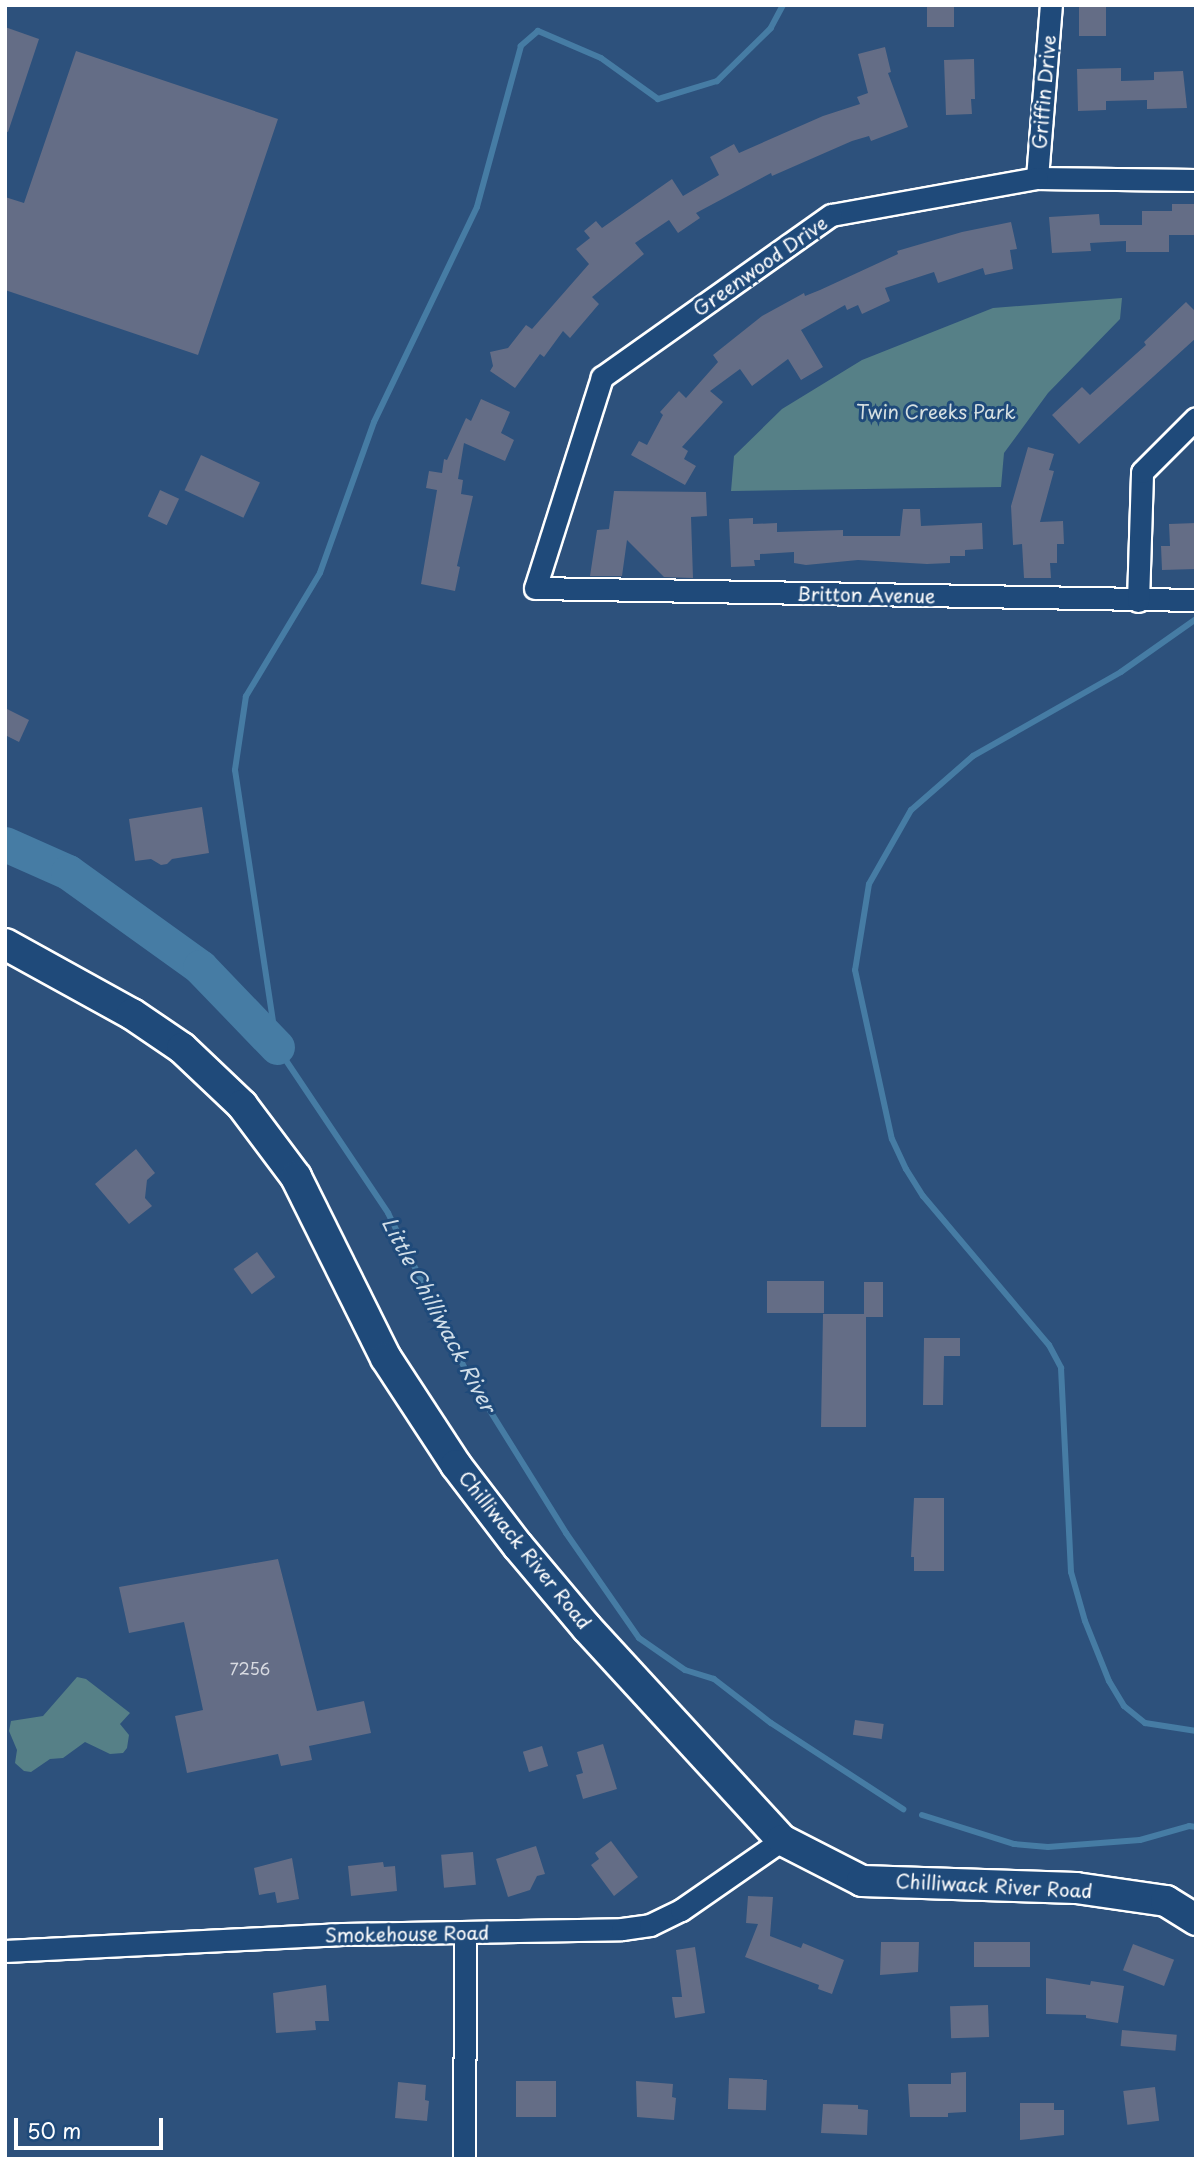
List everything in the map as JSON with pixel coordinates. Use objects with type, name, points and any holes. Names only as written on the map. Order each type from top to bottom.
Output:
[{"type":"main road","name":"Chilliwack River Road","points":[[5,944],[132,1014],[182,1048],[242,1105],[296,1177],[386,1358],[456,1465],[518,1546],[587,1628],[782,1840],[862,1881],[1076,1888],[1166,1901],[1196,1920]]},
{"type":"street","name":"Griffin Drive","points":[[1037,178],[1051,5]]},
{"type":"street","name":"Greenwood Drive","points":[[535,588],[603,377],[831,215],[1037,178],[1196,180]]},
{"type":"street","points":[[1138,601],[1142,472],[1196,418]]},
{"type":"street","name":"Britton Avenue","points":[[535,588],[1196,600]]},
{"type":"street","name":"Smokehouse Road","points":[[5,1951],[343,1934],[622,1929],[650,1925],[681,1910],[782,1840]]},
{"type":"street","points":[[464,2159],[465,1932]]},
{"type":"green space","name":"Twin Creeks Park","points":[[1122,298],[1120,319],[1048,393],[1004,453],[1001,487],[731,491],[734,456],[782,409],[862,360],[993,308]]},
{"type":"green space","points":[[77,1677],[86,1679],[130,1713],[120,1724],[129,1735],[127,1748],[123,1753],[110,1754],[85,1742],[63,1758],[50,1759],[31,1772],[24,1771],[15,1763],[17,1750],[9,1731],[11,1721],[43,1716]]},
{"type":"building","points":[[927,5],[954,5],[954,27],[927,27]]},
{"type":"building","points":[[1079,5],[1106,5],[1106,36],[1079,36]]},
{"type":"building","points":[[5,27],[39,39],[8,132],[5,131]]},
{"type":"building","points":[[885,47],[891,72],[888,73],[908,127],[871,141],[869,136],[852,141],[772,176],[771,173],[696,213],[700,218],[678,233],[669,220],[635,243],[644,254],[592,297],[599,304],[570,338],[563,331],[544,357],[540,354],[515,388],[490,371],[493,366],[490,352],[508,348],[526,325],[532,329],[589,264],[576,249],[590,238],[584,231],[596,221],[602,228],[672,179],[683,196],[719,175],[710,157],[734,144],[739,153],[823,116],[860,104],[857,97],[868,93],[858,54]]},
{"type":"building","points":[[76,51],[278,119],[198,355],[5,290],[5,197],[24,203]]},
{"type":"building","points":[[974,59],[975,99],[971,99],[972,114],[946,115],[944,60]]},
{"type":"building","points":[[1121,68],[1121,81],[1154,80],[1154,72],[1183,71],[1187,108],[1147,109],[1147,100],[1106,101],[1106,110],[1078,111],[1077,69]]},
{"type":"building","points":[[1172,204],[1196,204],[1196,235],[1169,235],[1169,252],[1126,252],[1126,241],[1090,243],[1091,251],[1052,253],[1049,217],[1099,214],[1100,225],[1142,225],[1142,211],[1172,211]]},
{"type":"building","points":[[1011,222],[1017,249],[1010,250],[1013,269],[985,275],[983,268],[938,283],[934,272],[885,288],[890,301],[862,314],[858,305],[847,310],[845,305],[801,330],[823,367],[801,380],[788,359],[752,386],[740,369],[710,391],[723,402],[682,447],[688,451],[684,459],[696,466],[685,485],[631,455],[639,441],[647,445],[663,415],[660,412],[679,391],[686,398],[718,362],[713,355],[762,316],[804,293],[805,296],[820,290],[898,254],[897,251],[962,232]]},
{"type":"building","points":[[1186,302],[1196,312],[1196,338],[1079,444],[1052,415],[1082,387],[1090,395],[1146,345],[1144,342]]},
{"type":"building","points":[[481,399],[510,412],[501,433],[514,440],[505,461],[464,443],[458,479],[463,480],[461,494],[473,496],[457,566],[460,567],[455,591],[421,584],[437,490],[426,488],[429,471],[442,473],[444,459],[447,460],[466,418],[471,421]]},
{"type":"building","points":[[1028,447],[1054,454],[1049,470],[1054,471],[1040,522],[1063,521],[1064,544],[1057,544],[1057,563],[1050,563],[1051,578],[1024,578],[1022,544],[1013,545],[1011,506]]},
{"type":"building","points":[[201,455],[260,482],[243,518],[185,490]]},
{"type":"building","points":[[160,490],[179,499],[167,525],[148,516]]},
{"type":"building","points":[[614,491],[706,492],[707,516],[691,517],[693,578],[664,577],[627,540],[622,576],[590,576],[597,530],[609,529]]},
{"type":"building","points":[[903,509],[920,509],[921,526],[982,523],[983,549],[965,550],[965,556],[950,556],[950,563],[858,560],[806,565],[794,563],[794,552],[760,554],[760,560],[754,560],[755,566],[731,567],[729,519],[753,518],[753,524],[777,523],[777,532],[843,530],[843,536],[900,536]]},
{"type":"building","points":[[1196,523],[1196,569],[1162,570],[1161,546],[1170,546],[1169,524]]},
{"type":"building","points":[[5,708],[29,720],[19,742],[5,735]]},
{"type":"building","points":[[202,807],[209,853],[172,859],[161,865],[151,859],[135,861],[129,819]]},
{"type":"building","points":[[136,1149],[155,1173],[147,1180],[145,1198],[152,1206],[129,1224],[95,1184]]},
{"type":"building","points":[[257,1252],[275,1277],[252,1294],[234,1269]]},
{"type":"building","points":[[767,1281],[824,1281],[824,1313],[767,1313]]},
{"type":"building","points":[[864,1282],[883,1282],[883,1317],[866,1317],[866,1427],[821,1427],[823,1314],[864,1314]]},
{"type":"building","points":[[924,1338],[960,1338],[960,1356],[944,1356],[943,1405],[923,1405]]},
{"type":"building","points":[[914,1498],[944,1498],[944,1571],[914,1571],[914,1557],[911,1557]]},
{"type":"building","points":[[278,1559],[317,1711],[364,1701],[371,1733],[309,1746],[312,1760],[281,1766],[278,1754],[187,1773],[175,1716],[203,1710],[184,1622],[129,1633],[119,1587]]},
{"type":"building","points":[[855,1720],[884,1724],[882,1739],[853,1735]]},
{"type":"building","points":[[603,1744],[617,1789],[583,1799],[576,1775],[583,1773],[577,1752]]},
{"type":"building","points":[[542,1746],[548,1766],[529,1772],[523,1752]]},
{"type":"building","points":[[611,1841],[638,1877],[614,1896],[591,1865],[599,1859],[595,1853]]},
{"type":"building","points":[[536,1846],[545,1874],[537,1876],[530,1890],[508,1897],[496,1859]]},
{"type":"building","points":[[473,1852],[476,1885],[444,1888],[441,1855]]},
{"type":"building","points":[[292,1858],[299,1899],[277,1903],[275,1892],[259,1895],[254,1868]]},
{"type":"building","points":[[383,1862],[384,1867],[395,1866],[397,1891],[351,1896],[348,1866]]},
{"type":"building","points":[[748,1896],[773,1897],[770,1936],[801,1948],[803,1943],[844,1960],[832,1994],[818,1989],[819,1985],[745,1957],[758,1924],[746,1923]]},
{"type":"building","points":[[881,1942],[919,1942],[918,1972],[880,1975]]},
{"type":"building","points":[[974,1942],[1030,1942],[1030,1967],[974,1967]]},
{"type":"building","points":[[1133,1944],[1174,1960],[1164,1986],[1123,1970]]},
{"type":"building","points":[[695,1947],[705,2013],[675,2018],[672,1997],[682,1997],[676,1950]]},
{"type":"building","points":[[1046,1978],[1090,1985],[1091,1981],[1124,1986],[1118,2023],[1086,2018],[1086,2015],[1046,2014]]},
{"type":"building","points":[[326,1985],[329,2021],[315,2021],[316,2030],[276,2033],[273,1993]]},
{"type":"building","points":[[988,2005],[989,2037],[951,2038],[950,2006]]},
{"type":"building","points":[[1122,2030],[1177,2035],[1175,2051],[1121,2046]]},
{"type":"building","points":[[966,2072],[966,2112],[948,2113],[948,2117],[910,2117],[908,2084],[951,2084],[951,2073]]},
{"type":"building","points":[[729,2078],[767,2079],[766,2110],[728,2109]]},
{"type":"building","points":[[516,2081],[556,2081],[556,2117],[516,2117]]},
{"type":"building","points":[[636,2081],[673,2084],[672,2097],[676,2098],[674,2120],[637,2117]]},
{"type":"building","points":[[398,2082],[426,2085],[425,2100],[429,2101],[427,2121],[395,2118]]},
{"type":"building","points":[[1155,2087],[1159,2121],[1127,2125],[1123,2091]]},
{"type":"building","points":[[1020,2103],[1054,2103],[1054,2110],[1064,2110],[1064,2135],[1020,2140]]},
{"type":"building","points":[[823,2104],[858,2105],[858,2109],[868,2110],[867,2135],[821,2133]]},
{"type":"waterway","points":[[783,5],[771,28],[717,81],[658,99],[601,58],[538,31],[521,46],[477,207],[374,422],[320,573],[246,696],[235,770],[277,1047],[388,1213],[469,1377],[566,1533],[639,1638],[685,1670],[714,1679],[771,1723],[903,1809]]},
{"type":"waterway","points":[[1196,619],[1121,672],[973,756],[911,810],[869,884],[855,970],[892,1139],[906,1169],[923,1196],[1049,1345],[1061,1368],[1071,1572],[1085,1621],[1109,1681],[1124,1706],[1145,1723],[1196,1731]]},
{"type":"waterway","name":"Little Chilliwack River","points":[[5,844],[68,872],[200,967],[277,1047]]},
{"type":"waterway","name":"Little Chilliwack River","points":[[922,1815],[1014,1844],[1048,1847],[1140,1840],[1189,1826],[1196,1827]]}]
